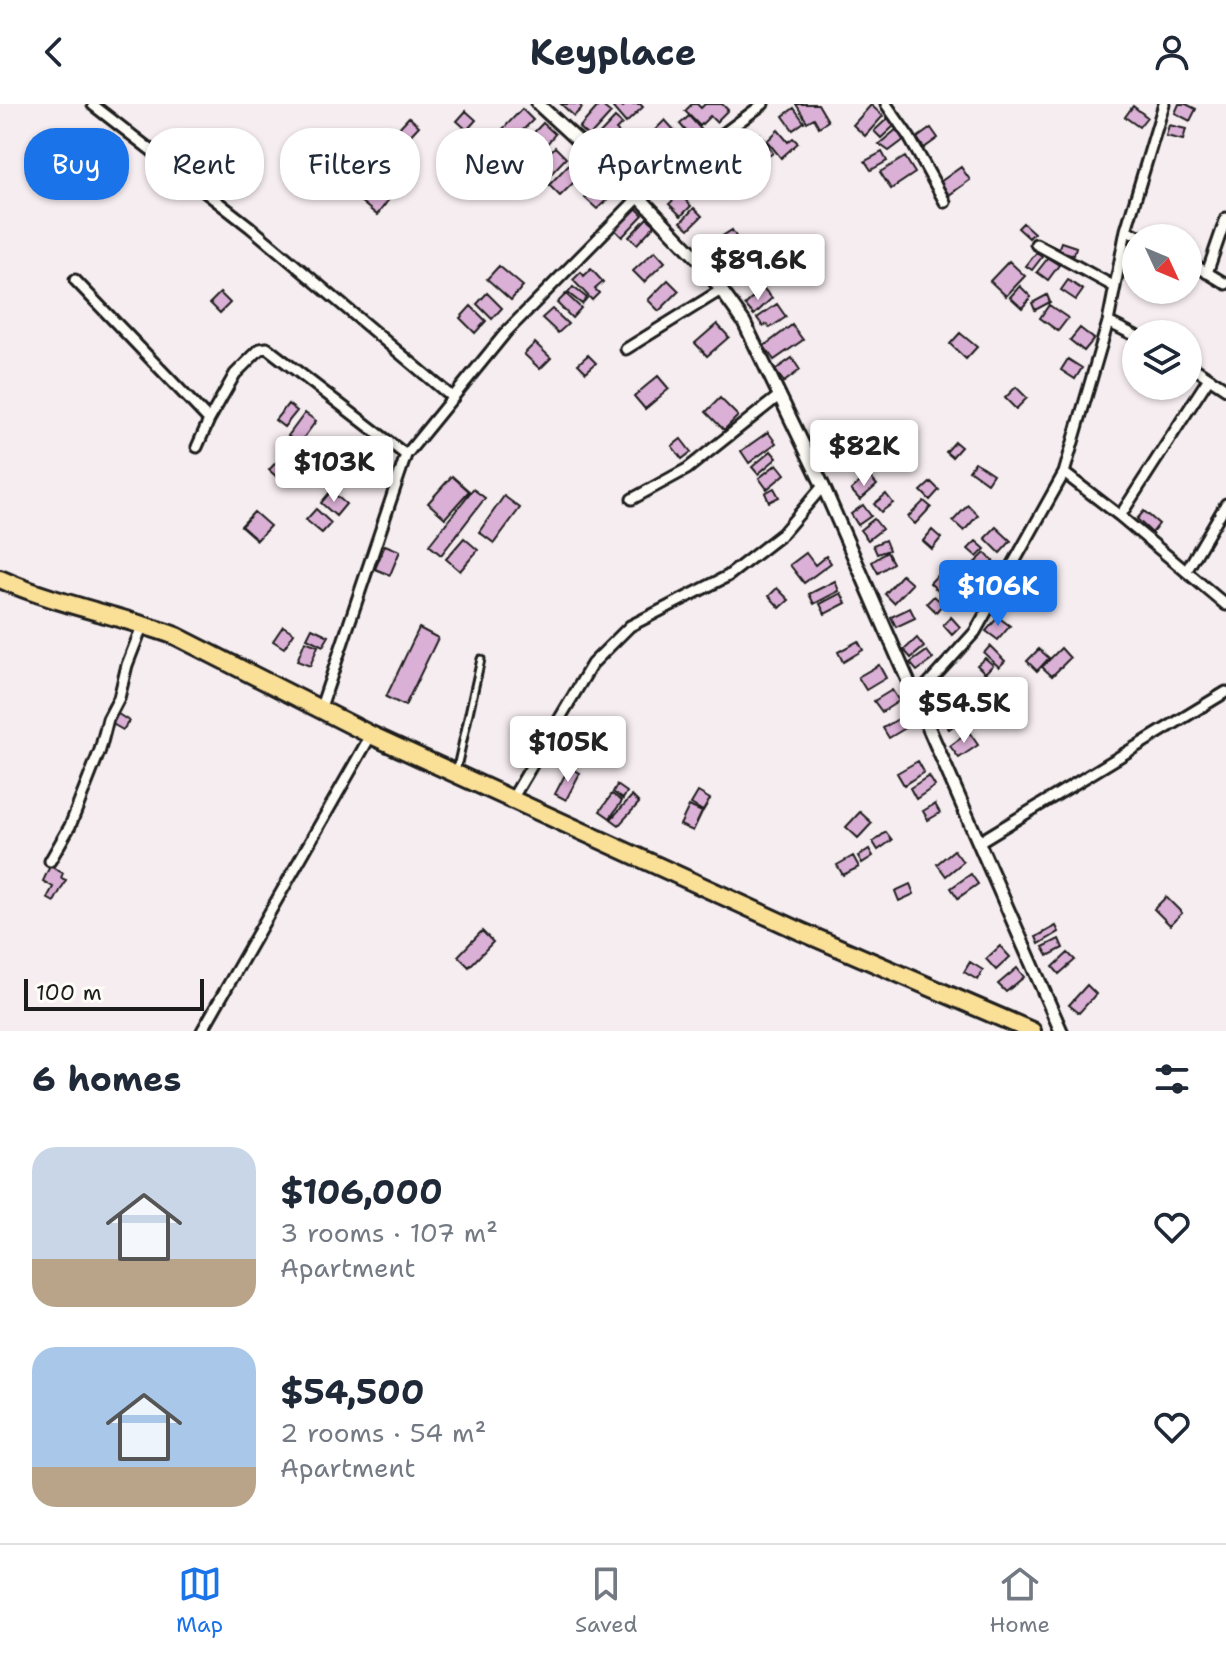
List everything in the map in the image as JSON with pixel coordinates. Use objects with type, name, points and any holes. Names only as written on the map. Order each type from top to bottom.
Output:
[{"type":"highway","points":[[0,579],[24,590],[176,636],[371,735],[800,931],[1032,1031]]},
{"type":"street","points":[[538,104],[569,133]]},
{"type":"street","points":[[725,128],[750,108],[763,104]]},
{"type":"street","points":[[886,104],[909,137],[945,202]]},
{"type":"street","points":[[1128,224],[1164,104]]},
{"type":"street","points":[[93,105],[250,227],[453,398]]},
{"type":"street","points":[[320,710],[406,455],[507,331],[636,200]]},
{"type":"street","points":[[642,200],[701,262],[744,322],[823,486],[1061,1031]]},
{"type":"street","points":[[1207,273],[1226,218]]},
{"type":"street","points":[[1036,244],[1115,287]]},
{"type":"street","points":[[916,697],[975,632],[1064,473],[1108,322],[1122,251]]},
{"type":"street","points":[[1202,270],[1226,284]]},
{"type":"street","points":[[75,280],[209,420]]},
{"type":"street","points":[[626,349],[721,290]]},
{"type":"street","points":[[1108,322],[1122,329]]},
{"type":"street","points":[[197,447],[235,374],[260,349],[267,348],[406,455]]},
{"type":"street","points":[[1202,373],[1226,389]]},
{"type":"street","points":[[1120,516],[1209,378]]},
{"type":"street","points":[[632,499],[687,469],[780,395]]},
{"type":"street","points":[[1064,473],[1187,570],[1226,605]]},
{"type":"street","points":[[512,799],[592,664],[630,626],[728,576],[782,534],[823,486]]},
{"type":"street","points":[[1187,570],[1226,504]]},
{"type":"street","points":[[50,861],[70,826],[100,750],[108,719],[119,698],[127,665],[143,624]]},
{"type":"street","points":[[979,842],[1226,692]]},
{"type":"street","points":[[202,1031],[371,735]]},
{"type":"lane","points":[[455,773],[481,659]]},
{"type":"building","points":[[561,104],[579,104],[582,108],[574,116]]},
{"type":"building","points":[[600,104],[611,113],[597,128],[579,128]]},
{"type":"building","points":[[618,104],[623,107],[626,104],[640,104],[643,107],[626,123],[613,108]]},
{"type":"building","points":[[692,104],[701,108],[705,104],[722,104],[728,110],[716,122],[710,116],[700,126],[685,111]]},
{"type":"building","points":[[796,104],[818,104],[828,121],[819,127],[814,118],[807,122]]},
{"type":"building","points":[[1179,104],[1196,109],[1190,121],[1175,113]]},
{"type":"building","points":[[871,105],[883,116],[865,136],[853,125]]},
{"type":"building","points":[[1133,106],[1147,117],[1139,127],[1125,117]]},
{"type":"building","points":[[794,108],[804,122],[793,130],[783,116]]},
{"type":"building","points":[[522,109],[533,120],[525,128],[504,128]]},
{"type":"building","points":[[466,111],[476,120],[469,128],[457,121]]},
{"type":"building","points":[[689,116],[700,128],[683,128],[680,124]]},
{"type":"building","points":[[409,117],[419,126],[417,128],[399,128]]},
{"type":"building","points":[[615,118],[622,124],[618,128],[605,128]]},
{"type":"building","points":[[888,118],[895,125],[881,138],[874,131]]},
{"type":"building","points":[[665,120],[672,128],[657,128]]},
{"type":"building","points":[[1169,125],[1186,129],[1183,140],[1166,136]]},
{"type":"building","points":[[931,128],[938,138],[924,148],[917,138]]},
{"type":"building","points":[[897,129],[905,139],[889,151],[879,144]]},
{"type":"building","points":[[778,130],[788,142],[793,138],[798,143],[781,158],[771,146],[771,137]]},
{"type":"building","points":[[555,147],[566,158],[553,172]]},
{"type":"building","points":[[882,152],[887,161],[871,170],[865,161]]},
{"type":"building","points":[[905,157],[915,173],[891,189],[880,172]]},
{"type":"building","points":[[569,164],[569,187],[560,196],[553,189],[553,181]]},
{"type":"building","points":[[961,167],[970,180],[949,195],[940,182]]},
{"type":"building","points":[[359,200],[388,200],[377,215]]},
{"type":"building","points":[[587,200],[607,200],[597,209]]},
{"type":"building","points":[[673,200],[686,200],[691,206],[681,216],[669,204]]},
{"type":"building","points":[[635,207],[643,215],[622,237],[614,229]]},
{"type":"building","points":[[694,208],[702,216],[689,229],[681,222]]},
{"type":"building","points":[[647,218],[655,225],[637,244],[629,237]]},
{"type":"building","points":[[1023,223],[1034,233],[1029,238],[1018,228]]},
{"type":"building","points":[[732,230],[738,240],[720,253],[713,242]]},
{"type":"building","points":[[1061,242],[1076,247],[1074,255],[1058,250]]},
{"type":"building","points":[[732,248],[740,259],[727,269],[724,265],[721,267],[716,261]]},
{"type":"building","points":[[655,251],[665,262],[644,282],[633,271]]},
{"type":"building","points":[[1036,253],[1042,257],[1032,270],[1026,266]]},
{"type":"building","points":[[1048,258],[1059,265],[1048,280],[1037,272]]},
{"type":"building","points":[[1009,261],[1025,276],[1006,296],[990,281]]},
{"type":"building","points":[[499,266],[523,286],[511,300],[487,279]]},
{"type":"building","points":[[591,269],[603,282],[595,289],[599,293],[592,300],[573,280],[581,272],[584,276]]},
{"type":"building","points":[[668,280],[679,291],[659,311],[648,300]]},
{"type":"building","points":[[1068,280],[1083,290],[1076,300],[1061,290]]},
{"type":"building","points":[[1020,286],[1031,297],[1022,308],[1010,297]]},
{"type":"building","points":[[573,287],[587,298],[582,304],[568,293]]},
{"type":"building","points":[[763,288],[772,298],[754,315],[745,305]]},
{"type":"building","points":[[220,293],[230,303],[220,313],[210,303]]},
{"type":"building","points":[[487,293],[502,308],[492,319],[477,304]]},
{"type":"building","points":[[566,294],[581,308],[572,318],[557,303]]},
{"type":"building","points":[[1047,295],[1050,302],[1035,310],[1032,303]]},
{"type":"building","points":[[777,304],[786,317],[770,328],[767,324],[763,326],[757,318]]},
{"type":"building","points":[[1049,305],[1068,318],[1058,331],[1040,318]]},
{"type":"building","points":[[471,306],[486,321],[475,333],[460,318]]},
{"type":"building","points":[[552,309],[568,324],[558,333],[542,318]]},
{"type":"building","points":[[717,324],[729,337],[707,356],[695,343]]},
{"type":"building","points":[[792,325],[803,340],[774,360],[764,346]]},
{"type":"building","points":[[1080,328],[1094,339],[1084,351],[1070,340]]},
{"type":"building","points":[[960,333],[977,347],[966,359],[950,344]]},
{"type":"building","points":[[535,343],[551,358],[540,369],[524,354]]},
{"type":"building","points":[[588,355],[596,363],[586,372],[578,364]]},
{"type":"building","points":[[792,358],[800,370],[784,382],[775,370]]},
{"type":"building","points":[[1068,359],[1082,368],[1075,379],[1061,370]]},
{"type":"building","points":[[658,376],[669,389],[645,409],[634,396]]},
{"type":"building","points":[[1016,387],[1027,398],[1016,409],[1005,398]]},
{"type":"building","points":[[720,398],[738,416],[724,430],[706,412]]},
{"type":"building","points":[[288,404],[297,411],[284,427],[275,420]]},
{"type":"building","points":[[305,413],[316,421],[299,444],[288,436]]},
{"type":"building","points":[[768,432],[776,443],[749,463],[741,451]]},
{"type":"building","points":[[681,439],[691,452],[682,459],[672,446]]},
{"type":"building","points":[[955,442],[961,447],[952,457],[946,452]]},
{"type":"building","points":[[771,451],[777,458],[758,474],[752,467]]},
{"type":"building","points":[[281,457],[289,465],[278,478],[269,470]]},
{"type":"building","points":[[975,462],[993,474],[987,483],[969,470]]},
{"type":"building","points":[[777,464],[785,474],[767,489],[759,478]]},
{"type":"building","points":[[868,475],[877,485],[860,500],[851,490]]},
{"type":"building","points":[[452,476],[469,491],[445,518],[428,503]]},
{"type":"building","points":[[931,482],[939,490],[930,500],[921,491]]},
{"type":"building","points":[[774,488],[779,497],[769,502],[765,493]]},
{"type":"building","points":[[473,489],[485,498],[441,555],[429,545]]},
{"type":"building","points":[[331,491],[346,504],[336,516],[321,503]]},
{"type":"building","points":[[886,494],[893,503],[881,512],[874,504]]},
{"type":"building","points":[[504,496],[520,508],[494,543],[479,532]]},
{"type":"building","points":[[924,501],[931,507],[915,524],[908,517]]},
{"type":"building","points":[[863,505],[871,516],[858,525],[851,514]]},
{"type":"building","points":[[968,505],[978,515],[964,531],[953,521]]},
{"type":"building","points":[[316,509],[331,523],[322,533],[306,520]]},
{"type":"building","points":[[1144,511],[1159,524],[1152,533],[1137,519]]},
{"type":"building","points":[[254,512],[270,526],[257,540],[241,526]]},
{"type":"building","points":[[874,519],[882,529],[868,540],[860,530]]},
{"type":"building","points":[[996,527],[1011,541],[1000,553],[985,538]]},
{"type":"building","points":[[932,530],[941,538],[932,549],[923,541]]},
{"type":"building","points":[[464,538],[478,550],[460,571],[446,559]]},
{"type":"building","points":[[885,540],[889,550],[877,554],[873,545]]},
{"type":"building","points":[[976,541],[985,549],[977,557],[968,549]]},
{"type":"building","points":[[385,545],[400,551],[390,575],[375,569]]},
{"type":"building","points":[[887,552],[893,563],[878,573],[872,562]]},
{"type":"building","points":[[806,553],[815,565],[826,556],[831,563],[804,583],[790,565]]},
{"type":"building","points":[[985,553],[998,566],[981,584],[967,570]]},
{"type":"building","points":[[942,570],[962,590],[950,603],[930,583]]},
{"type":"building","points":[[902,575],[912,584],[894,603],[885,594]]},
{"type":"building","points":[[835,581],[839,591],[814,604],[809,594]]},
{"type":"building","points":[[777,588],[789,600],[780,608],[769,596]]},
{"type":"building","points":[[841,593],[846,603],[825,614],[820,604]]},
{"type":"building","points":[[934,596],[943,604],[936,612],[927,603]]},
{"type":"building","points":[[910,608],[915,618],[896,627],[891,617]]},
{"type":"building","points":[[951,617],[960,627],[952,635],[943,625]]},
{"type":"building","points":[[998,617],[1010,626],[998,640],[986,631]]},
{"type":"building","points":[[283,626],[294,633],[284,648],[273,641]]},
{"type":"building","points":[[312,628],[329,636],[323,646],[307,638]]},
{"type":"building","points":[[419,628],[438,638],[405,706],[386,697]]},
{"type":"building","points":[[917,638],[924,647],[911,658],[904,650]]},
{"type":"building","points":[[305,641],[318,646],[310,666],[297,661]]},
{"type":"building","points":[[858,641],[863,650],[843,662],[838,652]]},
{"type":"building","points":[[990,646],[1005,661],[999,667],[984,653]]},
{"type":"building","points":[[1061,648],[1070,658],[1052,676],[1042,667]]},
{"type":"building","points":[[1039,649],[1049,658],[1037,671],[1027,661]]},
{"type":"building","points":[[927,651],[933,659],[917,671],[910,663]]},
{"type":"building","points":[[985,658],[993,665],[985,673],[977,665]]},
{"type":"building","points":[[879,665],[886,678],[866,690],[858,677]]},
{"type":"building","points":[[892,690],[899,701],[882,712],[874,701]]},
{"type":"building","points":[[948,690],[956,698],[939,713],[931,704]]},
{"type":"building","points":[[958,708],[965,717],[949,729],[942,720]]},
{"type":"building","points":[[115,712],[129,721],[123,730],[109,722]]},
{"type":"building","points":[[903,716],[909,726],[889,738],[883,728]]},
{"type":"building","points":[[969,732],[978,745],[959,758],[950,746]]},
{"type":"building","points":[[918,761],[924,772],[904,785],[897,773]]},
{"type":"building","points":[[569,767],[580,773],[566,800],[555,794]]},
{"type":"building","points":[[929,776],[935,786],[916,799],[910,788]]},
{"type":"building","points":[[617,785],[627,792],[623,799],[613,792]]},
{"type":"building","points":[[698,792],[710,799],[703,811],[691,804]]},
{"type":"building","points":[[612,794],[622,801],[610,818],[600,811]]},
{"type":"building","points":[[632,796],[639,803],[619,825],[611,819]]},
{"type":"building","points":[[935,804],[940,813],[928,820],[923,811]]},
{"type":"building","points":[[689,806],[702,812],[693,831],[680,825]]},
{"type":"building","points":[[860,812],[872,823],[858,838],[846,827]]},
{"type":"building","points":[[886,832],[892,840],[878,850],[873,842]]},
{"type":"building","points":[[869,849],[873,856],[862,863],[858,856]]},
{"type":"building","points":[[954,850],[963,862],[946,876],[937,864]]},
{"type":"building","points":[[853,856],[859,867],[843,875],[837,865]]},
{"type":"building","points":[[50,866],[63,873],[61,878],[66,880],[54,902],[47,898],[53,887],[43,881]]},
{"type":"building","points":[[971,874],[978,884],[958,898],[951,888]]},
{"type":"building","points":[[910,884],[914,894],[899,901],[895,891]]},
{"type":"building","points":[[1166,897],[1182,913],[1170,925],[1154,909]]},
{"type":"building","points":[[1056,926],[1059,932],[1039,944],[1036,937]]},
{"type":"building","points":[[482,931],[493,942],[469,967],[458,956]]},
{"type":"building","points":[[1059,939],[1063,948],[1048,956],[1043,947]]},
{"type":"building","points":[[1000,946],[1010,957],[996,970],[986,959]]},
{"type":"building","points":[[1068,953],[1075,960],[1059,974],[1053,967]]},
{"type":"building","points":[[970,962],[983,970],[978,980],[964,972]]},
{"type":"building","points":[[1017,968],[1024,977],[1006,992],[998,984]]},
{"type":"building","points":[[1087,985],[1096,994],[1079,1013],[1069,1005]]}]
